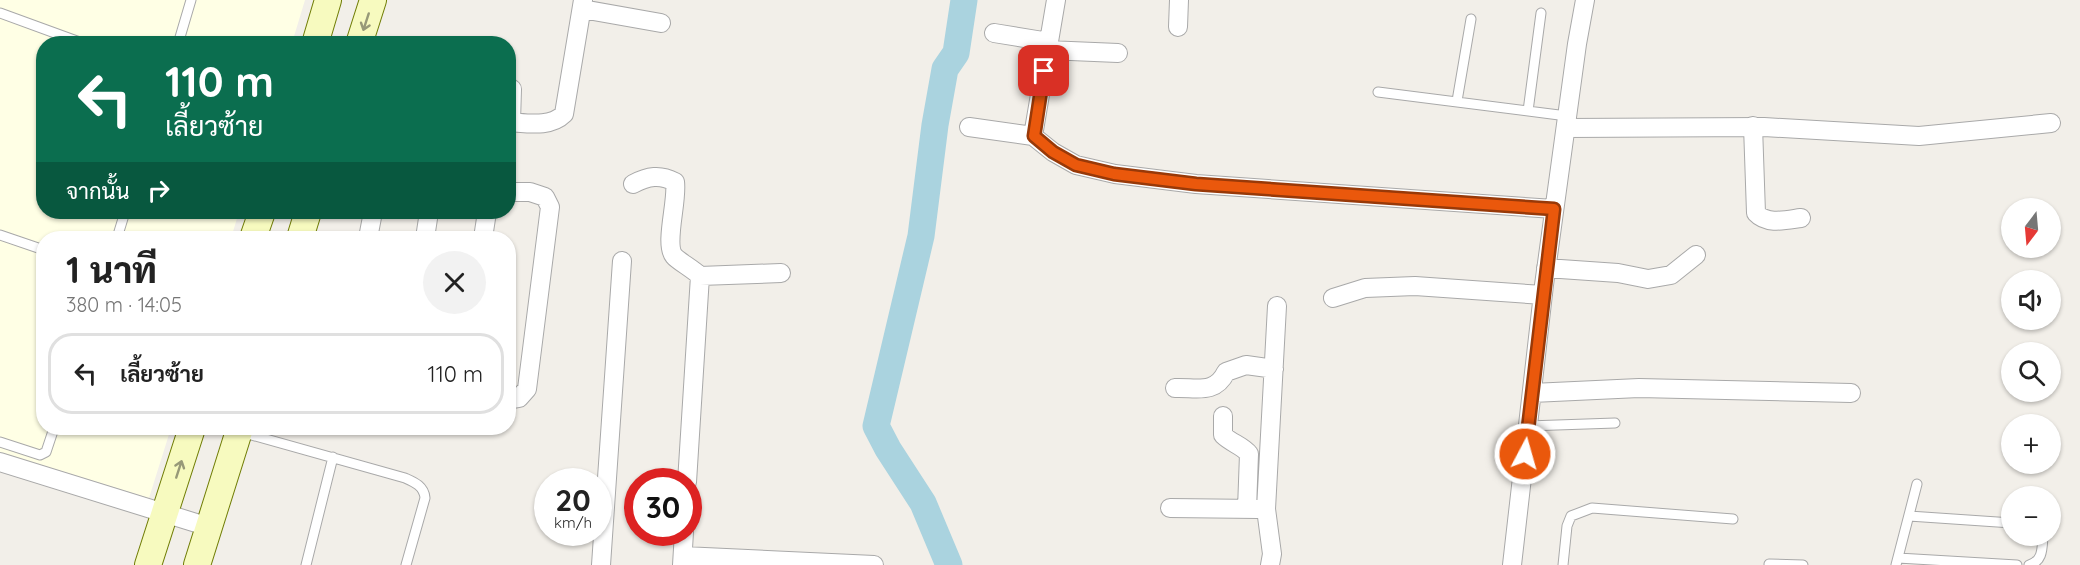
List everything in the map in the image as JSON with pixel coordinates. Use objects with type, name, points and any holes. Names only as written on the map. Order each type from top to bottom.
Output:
[{"type":"street","points":[[317,36],[328,0]]},
{"type":"street","points":[[362,36],[373,0]]},
{"type":"street","points":[[1034,136],[1056,0]]},
{"type":"street","points":[[1178,27],[1179,0]]},
{"type":"street","points":[[1512,565],[1546,268],[1586,0]]},
{"type":"street","points":[[516,122],[550,123],[564,114],[582,4],[661,23]]},
{"type":"street","points":[[993,33],[1048,46],[1118,53]]},
{"type":"street","points":[[1567,122],[1753,126],[1919,136],[2050,123]]},
{"type":"street","points":[[1753,126],[1756,213],[1761,219],[1773,221],[1801,218]]},
{"type":"street","points":[[969,128],[1034,136],[1053,152],[1076,165],[1114,174],[1196,184],[1554,209]]},
{"type":"street","points":[[633,184],[644,178],[655,176],[667,177],[675,182],[677,192],[671,248],[675,257],[700,276],[781,273]]},
{"type":"street","points":[[516,192],[530,192],[545,197],[550,207],[527,389],[516,399]]},
{"type":"street","points":[[1546,268],[1618,273],[1648,279],[1671,275],[1696,255]]},
{"type":"street","points":[[601,565],[622,261]]},
{"type":"street","points":[[688,468],[700,276]]},
{"type":"street","points":[[1333,298],[1365,288],[1415,286],[1543,295]]},
{"type":"street","points":[[1270,565],[1272,554],[1266,509],[1277,306]]},
{"type":"street","points":[[1175,388],[1211,387],[1221,383],[1226,372],[1246,365],[1274,369]]},
{"type":"street","points":[[1532,393],[1639,388],[1851,393]]},
{"type":"street","points":[[1223,416],[1223,435],[1249,454],[1247,509]]},
{"type":"street","points":[[148,565],[190,435]]},
{"type":"street","points":[[197,565],[238,435]]},
{"type":"street","points":[[0,462],[209,527]]},
{"type":"street","points":[[1170,508],[1266,509]]},
{"type":"street","points":[[682,560],[874,565]]},
{"type":"lane","points":[[181,36],[192,0]]},
{"type":"lane","points":[[0,13],[64,36]]},
{"type":"lane","points":[[1528,111],[1541,13]]},
{"type":"lane","points":[[1457,101],[1471,19]]},
{"type":"lane","points":[[1378,92],[1528,111],[1567,122]]},
{"type":"lane","points":[[0,235],[36,247]]},
{"type":"lane","points":[[1528,426],[1615,423]]},
{"type":"lane","points":[[0,442],[40,455],[46,452],[52,435]]},
{"type":"lane","points":[[257,435],[405,478],[420,486],[425,493],[425,498],[406,565]]},
{"type":"lane","points":[[306,565],[333,457]]},
{"type":"lane","points":[[1917,484],[1897,562],[2017,565]]},
{"type":"lane","points":[[1563,565],[1567,526],[1571,516],[1592,508],[1733,519]]},
{"type":"lane","points":[[1909,516],[2001,522]]},
{"type":"lane","points":[[2029,565],[2035,563],[2041,556],[2042,546]]},
{"type":"lane","points":[[1769,564],[1803,565]]},
{"type":"shaded area","points":[[0,0],[305,0],[294,36],[36,36],[36,219],[237,219],[233,231],[36,231],[36,435],[169,435],[149,498],[0,452]]},
{"type":"waterway","points":[[949,565],[923,503],[876,426],[921,236],[935,125],[945,69],[956,53],[964,0]]},
{"type":"route","points":[[1044,71],[1034,136],[1053,152],[1076,165],[1114,174],[1196,184],[1554,209],[1525,454]]}]
